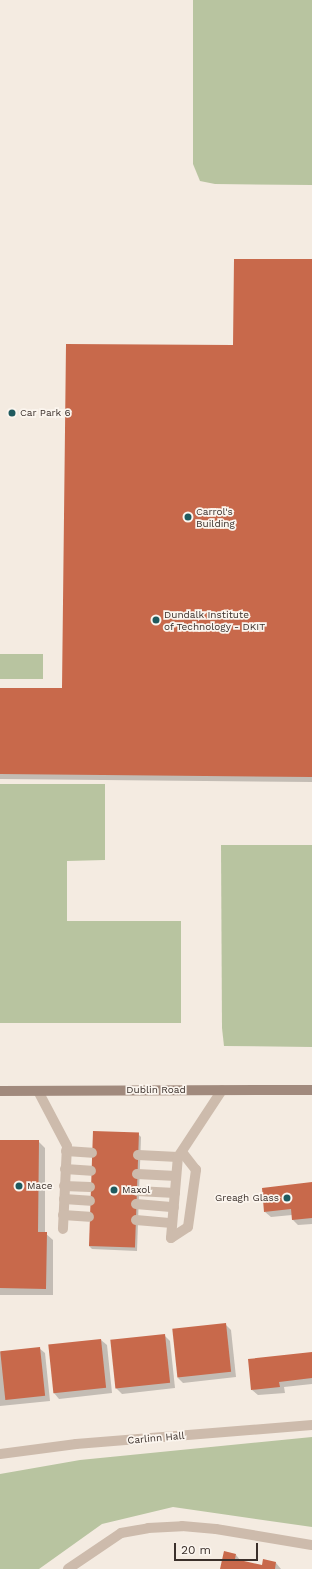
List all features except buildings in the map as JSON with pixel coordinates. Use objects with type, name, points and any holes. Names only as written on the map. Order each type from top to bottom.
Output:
[{"type":"main road","name":"Dublin Road","points":[[0,1091],[312,1090]]},
{"type":"street","points":[[138,1155],[180,1155],[196,1170],[188,1228],[171,1238],[176,1176],[180,1155],[222,1090]]},
{"type":"street","points":[[38,1091],[67,1146],[62,1229]]},
{"type":"street","points":[[66,1151],[92,1153]]},
{"type":"street","points":[[65,1169],[91,1171]]},
{"type":"street","points":[[137,1174],[176,1176]]},
{"type":"street","points":[[64,1186],[90,1187]]},
{"type":"street","points":[[137,1191],[175,1193]]},
{"type":"street","points":[[64,1199],[90,1201]]},
{"type":"street","points":[[136,1204],[174,1207]]},
{"type":"street","points":[[63,1214],[89,1217]]},
{"type":"street","points":[[136,1220],[172,1224]]},
{"type":"street","name":"Carlinn Hall","points":[[0,1454],[76,1444],[312,1425]]},
{"type":"street","points":[[68,1569],[121,1533],[148,1528],[182,1526],[216,1529],[312,1545]]},
{"type":"green space","points":[[193,0],[312,0],[312,185],[215,184],[200,181],[193,164]]},
{"type":"green space","points":[[0,654],[43,654],[43,679],[0,679]]},
{"type":"green space","points":[[0,784],[105,784],[105,860],[67,861],[67,921],[181,921],[181,1023],[0,1023]]},
{"type":"green space","points":[[221,845],[312,845],[312,1047],[224,1046],[222,1028]]},
{"type":"green space","points":[[312,1437],[312,1527],[173,1507],[102,1524],[39,1569],[0,1569],[0,1474],[80,1460]]},
{"type":"place","name":"Car Park 6","points":[[12,413]]},
{"type":"place","name":"Carrol's Building","points":[[188,517]]},
{"type":"place","name":"Dundalk Institute of Technology - DKIT","points":[[156,620]]},
{"type":"place","name":"Mace","points":[[19,1186]]},
{"type":"place","name":"Maxol","points":[[114,1190]]},
{"type":"place","name":"Greagh Glass","points":[[287,1198]]}]
